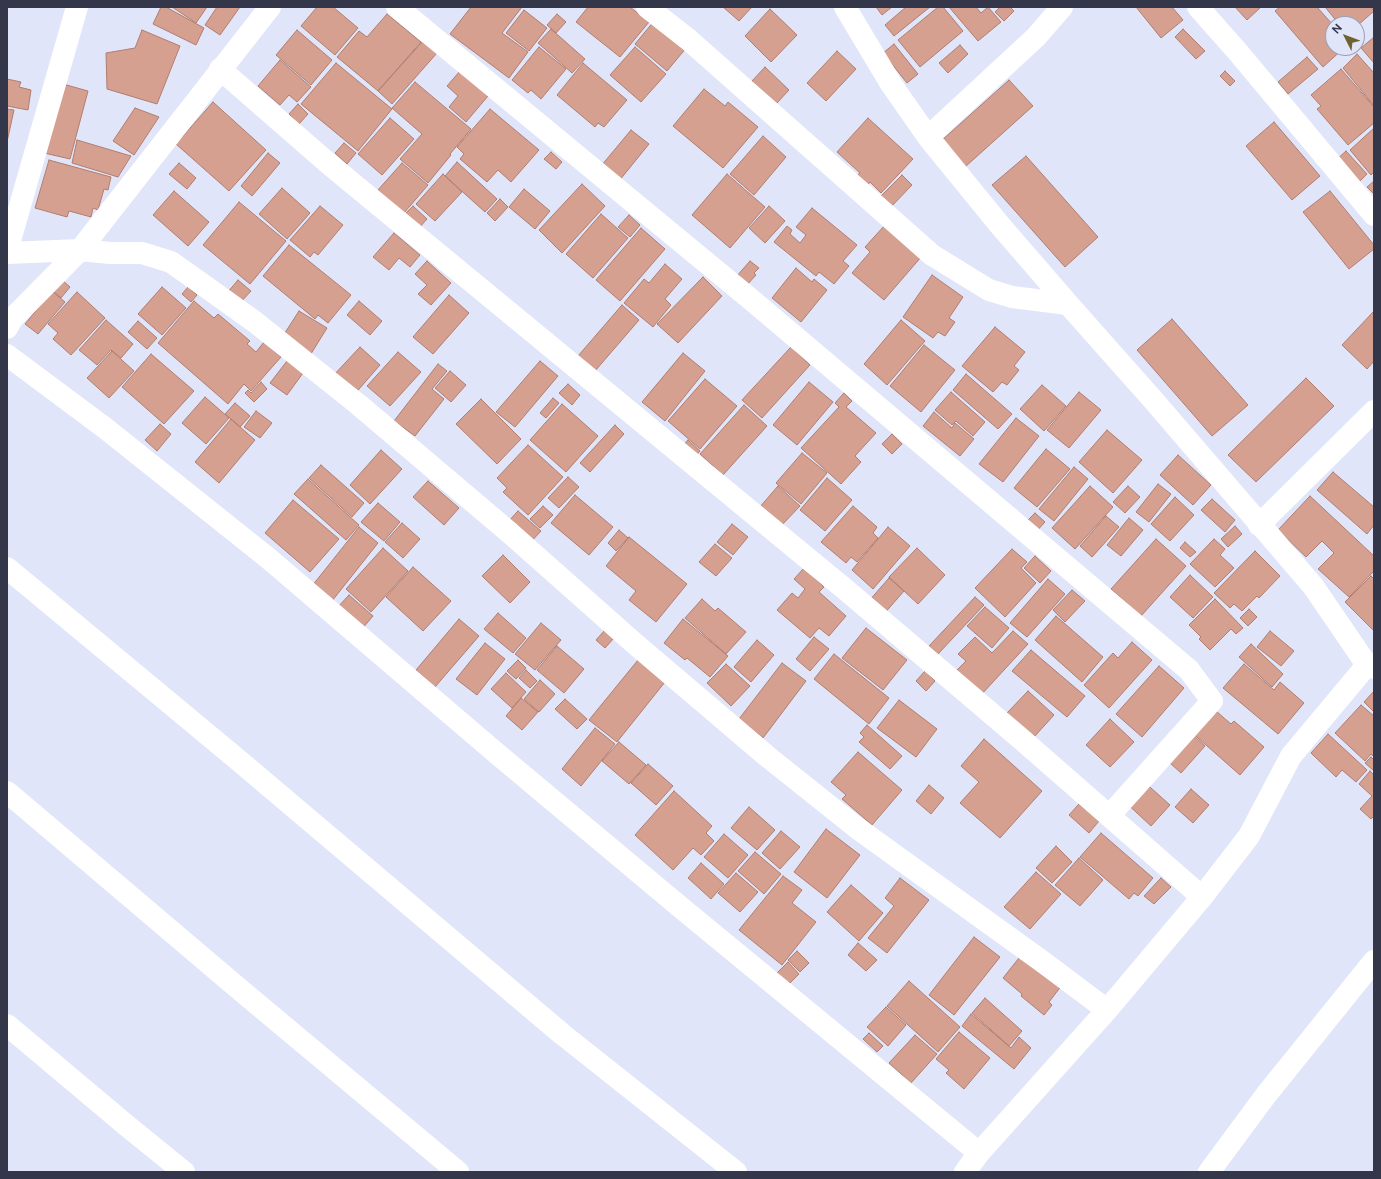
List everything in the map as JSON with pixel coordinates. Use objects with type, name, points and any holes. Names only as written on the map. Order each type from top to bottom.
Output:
[{"type":"street","points":[[77,7],[7,252],[80,250],[110,253],[142,253],[171,262],[255,322],[359,405],[768,757],[857,828],[1037,957],[1107,1010]]},
{"type":"street","points":[[7,328],[12,319],[80,250],[270,7]]},
{"type":"street","points":[[397,7],[766,312],[1189,670],[1212,701],[1109,816]]},
{"type":"street","points":[[647,7],[688,40],[932,255],[989,290],[1012,297],[1068,304]]},
{"type":"street","points":[[845,7],[891,84],[928,137],[998,223],[1155,402],[1259,525],[1313,586],[1370,666],[1291,756],[1249,836],[1202,897],[1107,1010],[980,1153],[965,1172]]},
{"type":"street","points":[[928,137],[1036,37],[1062,7]]},
{"type":"street","points":[[1198,7],[1237,51],[1374,215]]},
{"type":"street","points":[[220,69],[335,169],[846,590],[1202,897]]},
{"type":"street","points":[[7,355],[105,428],[268,558],[494,752],[980,1153]]},
{"type":"street","points":[[1259,525],[1374,410]]},
{"type":"street","points":[[7,568],[562,1034],[736,1172]]},
{"type":"street","points":[[7,792],[458,1172]]},
{"type":"street","points":[[1209,1172],[1266,1095],[1374,961]]},
{"type":"street","points":[[7,1025],[184,1172]]},
{"type":"building","points":[[161,7],[166,7],[204,28],[196,45],[153,24]]},
{"type":"building","points":[[172,7],[207,7],[196,23]]},
{"type":"building","points":[[217,7],[240,7],[220,35],[205,25]]},
{"type":"building","points":[[317,7],[333,7],[358,28],[335,55],[301,26]]},
{"type":"building","points":[[471,7],[522,7],[502,33],[528,52],[509,78],[450,34]]},
{"type":"building","points":[[588,7],[630,7],[649,22],[620,57],[576,22]]},
{"type":"building","points":[[723,7],[752,7],[739,21]]},
{"type":"building","points":[[876,7],[892,7],[882,15]]},
{"type":"building","points":[[906,7],[930,7],[894,36],[885,25]]},
{"type":"building","points":[[938,7],[943,7],[963,31],[920,67],[898,40]]},
{"type":"building","points":[[949,7],[976,7],[981,13],[988,7],[1001,22],[978,41]]},
{"type":"building","points":[[1000,7],[1010,7],[1014,11],[1004,21],[995,12]]},
{"type":"building","points":[[1136,7],[1172,7],[1183,20],[1161,38]]},
{"type":"building","points":[[1235,7],[1261,7],[1247,20]]},
{"type":"building","points":[[1280,7],[1317,7],[1325,16],[1325,56],[1335,56],[1323,67],[1275,11]]},
{"type":"building","points":[[1325,7],[1371,7],[1374,11],[1365,19],[1365,16],[1332,16]]},
{"type":"building","points":[[770,9],[797,35],[771,62],[745,36]]},
{"type":"building","points":[[524,10],[547,28],[529,51],[506,33]]},
{"type":"building","points":[[387,14],[421,42],[378,91],[337,57],[359,31],[367,37]]},
{"type":"building","points":[[557,14],[566,22],[556,33],[547,25]]},
{"type":"building","points":[[655,20],[687,47],[667,71],[635,44]]},
{"type":"building","points":[[551,29],[585,59],[572,73],[538,43]]},
{"type":"building","points":[[1183,29],[1205,51],[1196,59],[1175,37]]},
{"type":"building","points":[[142,30],[180,46],[157,104],[107,89],[106,53],[135,48]]},
{"type":"building","points":[[297,30],[332,60],[311,85],[276,55]]},
{"type":"building","points":[[1374,37],[1374,63],[1365,53],[1365,45]]},
{"type":"building","points":[[423,41],[437,53],[392,104],[378,91]]},
{"type":"building","points":[[894,44],[918,74],[907,83],[883,53]]},
{"type":"building","points":[[960,45],[968,54],[948,73],[939,63]]},
{"type":"building","points":[[539,47],[566,69],[541,99],[531,90],[528,93],[512,80]]},
{"type":"building","points":[[635,47],[666,74],[641,102],[610,75]]},
{"type":"building","points":[[837,51],[856,69],[826,101],[807,83]]},
{"type":"building","points":[[1355,56],[1359,56],[1374,73],[1374,106],[1343,68]]},
{"type":"building","points":[[1307,57],[1318,69],[1288,94],[1278,82]]},
{"type":"building","points":[[280,60],[311,87],[297,102],[289,95],[280,105],[258,86]]},
{"type":"building","points":[[336,63],[392,109],[358,151],[301,104]]},
{"type":"building","points":[[583,63],[627,100],[604,127],[598,123],[595,127],[557,95]]},
{"type":"building","points":[[765,67],[789,90],[776,104],[752,81]]},
{"type":"building","points":[[1341,69],[1374,107],[1374,123],[1348,145],[1317,109],[1321,106],[1311,95]]},
{"type":"building","points":[[460,71],[488,96],[466,122],[449,107],[458,96],[447,86]]},
{"type":"building","points":[[1225,71],[1235,81],[1230,86],[1220,76]]},
{"type":"building","points":[[7,79],[21,82],[19,87],[31,90],[28,110],[7,106]]},
{"type":"building","points":[[1009,80],[1033,106],[965,167],[941,141]]},
{"type":"building","points":[[415,82],[471,129],[428,183],[400,159],[422,134],[392,108]]},
{"type":"building","points":[[63,84],[88,91],[70,159],[44,153]]},
{"type":"building","points":[[704,89],[725,106],[728,102],[758,127],[723,168],[673,126]]},
{"type":"building","points":[[213,102],[266,150],[229,191],[176,144]]},
{"type":"building","points":[[298,104],[308,114],[299,124],[289,114]]},
{"type":"building","points":[[135,108],[159,117],[134,155],[113,141]]},
{"type":"building","points":[[7,109],[14,110],[7,142]]},
{"type":"building","points":[[490,109],[539,150],[511,182],[498,170],[487,182],[460,159],[464,154],[457,147]]},
{"type":"building","points":[[390,118],[414,139],[382,175],[358,154]]},
{"type":"building","points":[[868,118],[913,159],[881,193],[870,182],[866,187],[855,177],[860,173],[837,152]]},
{"type":"building","points":[[1274,122],[1320,176],[1292,200],[1246,146]]},
{"type":"building","points":[[1374,128],[1374,172],[1371,175],[1350,150]]},
{"type":"building","points":[[631,130],[649,144],[619,181],[601,166]]},
{"type":"building","points":[[763,136],[786,157],[754,195],[730,174]]},
{"type":"building","points":[[77,140],[131,156],[118,177],[72,163]]},
{"type":"building","points":[[344,143],[356,153],[347,164],[335,153]]},
{"type":"building","points":[[1346,151],[1367,174],[1357,184],[1335,161]]},
{"type":"building","points":[[551,152],[562,162],[556,169],[544,159]]},
{"type":"building","points":[[268,153],[280,163],[252,196],[241,186]]},
{"type":"building","points":[[1026,156],[1098,237],[1065,267],[992,185]]},
{"type":"building","points":[[49,160],[111,177],[108,190],[104,189],[98,210],[93,208],[91,217],[69,211],[67,217],[35,208]]},
{"type":"building","points":[[457,162],[497,199],[485,212],[445,176]]},
{"type":"building","points":[[179,163],[196,178],[187,189],[169,174]]},
{"type":"building","points":[[402,163],[428,185],[404,213],[377,191]]},
{"type":"building","points":[[443,174],[462,192],[435,221],[416,204]]},
{"type":"building","points":[[727,174],[765,207],[730,248],[692,215]]},
{"type":"building","points":[[902,175],[912,185],[888,210],[878,199]]},
{"type":"building","points":[[1374,181],[1374,194],[1367,187]]},
{"type":"building","points":[[582,184],[605,206],[562,253],[539,230]]},
{"type":"building","points":[[282,188],[310,213],[287,239],[259,214]]},
{"type":"building","points":[[524,189],[550,211],[535,229],[509,207]]},
{"type":"building","points":[[174,191],[209,222],[188,246],[153,215]]},
{"type":"building","points":[[1330,191],[1374,245],[1374,249],[1349,269],[1303,212]]},
{"type":"building","points":[[500,199],[508,207],[495,221],[487,213]]},
{"type":"building","points":[[239,202],[286,241],[250,284],[203,245]]},
{"type":"building","points":[[320,206],[343,225],[318,255],[314,252],[310,257],[290,240]]},
{"type":"building","points":[[413,206],[427,219],[418,229],[404,215]]},
{"type":"building","points":[[769,206],[785,221],[765,243],[749,228]]},
{"type":"building","points":[[812,208],[857,245],[843,261],[849,266],[834,284],[819,272],[816,276],[774,242],[787,226],[792,230],[790,234],[800,243],[806,235],[796,227]]},
{"type":"building","points":[[601,214],[628,238],[593,278],[566,254]]},
{"type":"building","points":[[629,215],[640,225],[630,237],[618,227]]},
{"type":"building","points":[[885,225],[922,256],[884,300],[852,273],[870,252],[865,247]]},
{"type":"building","points":[[641,228],[665,249],[620,301],[596,280]]},
{"type":"building","points":[[394,233],[420,255],[410,267],[399,258],[389,270],[373,257]]},
{"type":"building","points":[[289,245],[351,295],[328,323],[318,315],[315,319],[263,276]]},
{"type":"building","points":[[427,261],[451,283],[431,305],[418,294],[427,285],[415,274]]},
{"type":"building","points":[[750,261],[759,268],[754,273],[756,275],[746,286],[736,277]]},
{"type":"building","points":[[665,264],[682,279],[665,299],[671,305],[653,327],[624,303],[644,279],[649,283]]},
{"type":"building","points":[[796,268],[812,282],[814,279],[827,290],[801,322],[772,298]]},
{"type":"building","points":[[932,275],[963,297],[949,318],[955,322],[945,336],[938,332],[933,338],[903,317]]},
{"type":"building","points":[[703,277],[722,296],[678,343],[657,324]]},
{"type":"building","points":[[61,279],[70,287],[61,298],[52,290]]},
{"type":"building","points":[[238,280],[251,291],[239,304],[227,293]]},
{"type":"building","points":[[162,287],[186,308],[162,335],[138,314]]},
{"type":"building","points":[[188,287],[197,295],[191,302],[182,294]]},
{"type":"building","points":[[52,291],[65,302],[38,334],[25,324]]},
{"type":"building","points":[[77,292],[105,318],[71,355],[53,339],[58,333],[48,324]]},
{"type":"building","points":[[449,295],[469,313],[433,354],[413,337]]},
{"type":"building","points":[[194,301],[214,318],[218,314],[250,341],[247,344],[256,352],[264,342],[281,357],[251,391],[244,384],[228,404],[158,343]]},
{"type":"building","points":[[359,301],[382,321],[370,335],[347,315]]},
{"type":"building","points":[[622,305],[639,320],[595,371],[578,356]]},
{"type":"building","points":[[299,311],[327,328],[309,357],[281,339]]},
{"type":"building","points":[[1374,311],[1374,361],[1367,369],[1342,345]]},
{"type":"building","points":[[1172,319],[1248,405],[1212,436],[1137,350]]},
{"type":"building","points":[[106,320],[133,344],[121,358],[111,350],[97,365],[79,350]]},
{"type":"building","points":[[901,320],[925,341],[887,385],[864,364]]},
{"type":"building","points":[[138,321],[157,338],[147,349],[128,332]]},
{"type":"building","points":[[995,327],[1025,352],[1014,366],[1019,370],[1007,385],[1002,382],[993,392],[962,366]]},
{"type":"building","points":[[924,345],[955,370],[921,412],[890,386]]},
{"type":"building","points":[[360,347],[380,365],[353,396],[332,377]]},
{"type":"building","points":[[791,347],[810,365],[762,418],[742,400]]},
{"type":"building","points":[[112,351],[134,371],[109,398],[87,378]]},
{"type":"building","points":[[398,352],[421,372],[390,406],[367,386]]},
{"type":"building","points":[[683,353],[705,371],[665,421],[642,402]]},
{"type":"building","points":[[151,354],[194,391],[164,424],[122,387]]},
{"type":"building","points":[[287,361],[303,373],[287,395],[270,383]]},
{"type":"building","points":[[540,361],[558,376],[515,427],[496,412]]},
{"type":"building","points":[[438,364],[447,371],[432,389],[444,399],[415,436],[394,421]]},
{"type":"building","points":[[450,371],[466,385],[451,402],[435,388]]},
{"type":"building","points":[[966,374],[1012,414],[998,429],[953,390]]},
{"type":"building","points":[[1306,378],[1334,406],[1256,482],[1228,455]]},
{"type":"building","points":[[705,379],[737,406],[700,449],[668,421]]},
{"type":"building","points":[[261,382],[267,389],[254,402],[245,393],[248,390],[251,393]]},
{"type":"building","points":[[809,382],[833,402],[797,445],[773,425]]},
{"type":"building","points":[[568,384],[580,395],[572,405],[559,393]]},
{"type":"building","points":[[1042,385],[1066,406],[1044,431],[1020,409]]},
{"type":"building","points":[[951,392],[985,422],[973,436],[956,421],[952,425],[935,410]]},
{"type":"building","points":[[1079,392],[1101,410],[1069,448],[1047,430]]},
{"type":"building","points":[[844,393],[852,401],[846,407],[876,433],[855,456],[861,462],[841,484],[801,448],[839,407],[835,403]]},
{"type":"building","points":[[205,397],[229,418],[206,444],[182,423]]},
{"type":"building","points":[[553,398],[559,403],[546,418],[540,413]]},
{"type":"building","points":[[481,399],[521,439],[497,464],[456,424]]},
{"type":"building","points":[[235,403],[250,416],[240,427],[225,414]]},
{"type":"building","points":[[562,404],[598,436],[566,472],[530,440]]},
{"type":"building","points":[[744,405],[767,426],[723,475],[700,454]]},
{"type":"building","points":[[256,411],[272,423],[260,438],[244,427]]},
{"type":"building","points":[[934,412],[952,428],[955,423],[974,439],[960,456],[923,426]]},
{"type":"building","points":[[1016,418],[1039,436],[1003,482],[979,464]]},
{"type":"building","points":[[231,419],[255,440],[219,483],[195,462]]},
{"type":"building","points":[[160,424],[171,434],[157,451],[145,440]]},
{"type":"building","points":[[615,425],[624,434],[590,472],[580,463]]},
{"type":"building","points":[[1107,430],[1142,460],[1113,493],[1079,462]]},
{"type":"building","points":[[892,434],[902,444],[892,454],[882,444]]},
{"type":"building","points":[[688,440],[700,451],[694,458],[682,447]]},
{"type":"building","points":[[528,445],[563,477],[528,515],[503,492],[507,488],[497,478]]},
{"type":"building","points":[[1046,449],[1070,469],[1037,507],[1014,488]]},
{"type":"building","points":[[381,450],[402,469],[370,504],[350,485]]},
{"type":"building","points":[[802,453],[827,473],[801,504],[776,483]]},
{"type":"building","points":[[1178,455],[1211,485],[1193,505],[1160,475]]},
{"type":"building","points":[[321,465],[364,503],[352,517],[309,478]]},
{"type":"building","points":[[1074,467],[1088,479],[1054,521],[1039,509]]},
{"type":"building","points":[[1333,472],[1374,507],[1374,525],[1367,534],[1317,490]]},
{"type":"building","points":[[568,477],[579,487],[559,508],[548,498]]},
{"type":"building","points":[[827,478],[852,500],[825,531],[800,510]]},
{"type":"building","points":[[308,479],[359,525],[346,540],[294,494]]},
{"type":"building","points":[[428,481],[459,508],[444,525],[413,497]]},
{"type":"building","points":[[1158,484],[1171,494],[1149,522],[1136,512]]},
{"type":"building","points":[[778,486],[800,506],[780,527],[759,508]]},
{"type":"building","points":[[1090,486],[1113,507],[1075,549],[1052,528]]},
{"type":"building","points":[[1128,486],[1140,497],[1125,513],[1113,502]]},
{"type":"building","points":[[575,495],[613,527],[589,555],[551,523]]},
{"type":"building","points":[[1310,496],[1374,556],[1374,571],[1349,597],[1318,569],[1334,553],[1322,541],[1306,557],[1278,530]]},
{"type":"building","points":[[1175,497],[1194,515],[1170,541],[1151,524]]},
{"type":"building","points":[[1212,499],[1235,520],[1225,532],[1201,510]]},
{"type":"building","points":[[293,500],[339,539],[310,572],[265,533]]},
{"type":"building","points":[[378,503],[400,522],[384,541],[361,522]]},
{"type":"building","points":[[543,506],[553,515],[540,528],[530,519]]},
{"type":"building","points":[[853,506],[877,527],[873,533],[878,538],[857,562],[851,557],[846,563],[821,542]]},
{"type":"building","points":[[518,511],[541,531],[528,545],[505,525]]},
{"type":"building","points":[[1035,513],[1045,522],[1035,533],[1025,523]]},
{"type":"building","points":[[1106,516],[1119,527],[1092,557],[1080,546]]},
{"type":"building","points":[[1129,518],[1143,530],[1121,556],[1107,545]]},
{"type":"building","points":[[402,523],[420,539],[403,558],[385,542]]},
{"type":"building","points":[[732,524],[748,537],[733,555],[717,542]]},
{"type":"building","points":[[1235,526],[1242,534],[1228,547],[1221,539]]},
{"type":"building","points":[[359,527],[378,543],[332,601],[312,586]]},
{"type":"building","points":[[888,527],[910,546],[873,589],[852,570]]},
{"type":"building","points":[[619,530],[628,538],[616,551],[608,543]]},
{"type":"building","points":[[629,537],[687,584],[656,622],[629,600],[636,591],[606,566]]},
{"type":"building","points":[[1156,539],[1186,566],[1141,616],[1111,589]]},
{"type":"building","points":[[1214,539],[1225,549],[1220,555],[1234,568],[1215,587],[1190,564]]},
{"type":"building","points":[[1185,542],[1196,552],[1190,557],[1180,548]]},
{"type":"building","points":[[715,544],[732,558],[716,576],[699,562]]},
{"type":"building","points":[[383,548],[408,571],[371,612],[346,589]]},
{"type":"building","points":[[917,548],[945,575],[918,604],[889,577]]},
{"type":"building","points":[[1012,549],[1027,562],[1021,568],[1036,583],[1005,617],[975,588]]},
{"type":"building","points":[[1255,551],[1280,576],[1259,598],[1257,596],[1242,611],[1234,604],[1230,608],[1214,593]]},
{"type":"building","points":[[503,555],[530,582],[510,603],[482,576]]},
{"type":"building","points":[[1035,556],[1051,571],[1040,583],[1024,568]]},
{"type":"building","points":[[413,567],[451,601],[423,631],[386,597]]},
{"type":"building","points":[[804,568],[824,587],[819,592],[846,616],[829,636],[819,628],[810,638],[777,610],[792,593],[798,598],[805,589],[794,579]]},
{"type":"building","points":[[1190,575],[1213,597],[1193,618],[1170,597]]},
{"type":"building","points":[[1371,576],[1374,579],[1374,631],[1345,602]]},
{"type":"building","points":[[889,578],[904,591],[883,615],[868,602]]},
{"type":"building","points":[[1048,579],[1065,594],[1027,637],[1010,623]]},
{"type":"building","points":[[1072,590],[1085,601],[1065,622],[1053,610]]},
{"type":"building","points":[[349,595],[373,616],[361,630],[337,608]]},
{"type":"building","points":[[975,597],[984,605],[938,654],[929,646]]},
{"type":"building","points":[[702,599],[715,611],[718,608],[746,632],[726,654],[685,618]]},
{"type":"building","points":[[1215,599],[1243,628],[1236,634],[1231,629],[1210,650],[1199,639],[1201,637],[1189,625]]},
{"type":"building","points":[[985,607],[1009,628],[992,648],[967,626]]},
{"type":"building","points":[[1249,609],[1257,617],[1248,626],[1240,618]]},
{"type":"building","points":[[498,613],[526,638],[513,653],[484,629]]},
{"type":"building","points":[[1056,616],[1103,657],[1082,682],[1035,640]]},
{"type":"building","points":[[459,619],[479,636],[435,687],[416,670]]},
{"type":"building","points":[[683,619],[728,656],[710,677],[687,658],[685,660],[664,643]]},
{"type":"building","points":[[541,623],[561,640],[535,670],[515,654]]},
{"type":"building","points":[[866,628],[907,660],[883,690],[842,658]]},
{"type":"building","points":[[605,630],[614,638],[605,648],[596,640]]},
{"type":"building","points":[[1013,631],[1028,644],[981,695],[956,671],[966,661],[958,654],[975,637],[992,653]]},
{"type":"building","points":[[1270,631],[1294,651],[1281,666],[1257,647]]},
{"type":"building","points":[[814,637],[829,649],[810,671],[796,659]]},
{"type":"building","points":[[757,640],[774,655],[751,682],[734,667]]},
{"type":"building","points":[[1132,642],[1152,660],[1109,708],[1084,685],[1113,653],[1118,658]]},
{"type":"building","points":[[485,643],[505,659],[477,695],[456,679]]},
{"type":"building","points":[[1251,644],[1283,674],[1272,687],[1239,657]]},
{"type":"building","points":[[557,646],[584,669],[564,693],[537,670]]},
{"type":"building","points":[[1031,650],[1085,696],[1067,717],[1012,671]]},
{"type":"building","points":[[834,654],[889,698],[869,724],[814,679]]},
{"type":"building","points":[[518,660],[526,668],[516,679],[507,671]]},
{"type":"building","points":[[638,660],[665,682],[617,742],[589,720]]},
{"type":"building","points":[[782,663],[806,681],[763,738],[739,719]]},
{"type":"building","points":[[726,664],[750,686],[731,706],[707,683]]},
{"type":"building","points":[[1244,664],[1274,690],[1280,682],[1304,703],[1278,734],[1223,688]]},
{"type":"building","points":[[1159,666],[1184,688],[1142,737],[1116,714]]},
{"type":"building","points":[[526,670],[537,681],[530,688],[519,678]]},
{"type":"building","points":[[925,671],[935,681],[926,691],[916,681]]},
{"type":"building","points":[[506,673],[526,692],[512,708],[491,689]]},
{"type":"building","points":[[540,680],[555,694],[539,712],[524,699]]},
{"type":"building","points":[[1028,691],[1054,715],[1034,737],[1007,713]]},
{"type":"building","points":[[1374,691],[1374,712],[1364,702]]},
{"type":"building","points":[[521,698],[538,712],[522,730],[506,716]]},
{"type":"building","points":[[565,699],[587,719],[577,729],[555,709]]},
{"type":"building","points":[[899,700],[937,729],[916,757],[877,728]]},
{"type":"building","points":[[1361,705],[1374,716],[1374,757],[1371,754],[1365,761],[1335,733]]},
{"type":"building","points":[[1216,711],[1231,724],[1234,721],[1264,747],[1240,775],[1189,730]]},
{"type":"building","points":[[1110,719],[1134,742],[1110,767],[1086,745]]},
{"type":"building","points":[[867,725],[902,756],[890,769],[859,742],[864,737],[860,733]]},
{"type":"building","points":[[1182,725],[1205,746],[1181,773],[1158,752]]},
{"type":"building","points":[[595,728],[615,744],[581,786],[562,769]]},
{"type":"building","points":[[1328,734],[1367,770],[1356,782],[1342,770],[1336,777],[1311,753]]},
{"type":"building","points":[[984,739],[1042,791],[1000,838],[960,803],[979,782],[961,766]]},
{"type":"building","points":[[619,742],[646,765],[629,784],[602,761]]},
{"type":"building","points":[[858,752],[902,790],[872,825],[842,799],[846,795],[831,782]]},
{"type":"building","points":[[1371,757],[1374,760],[1374,771],[1365,763]]},
{"type":"building","points":[[648,764],[673,786],[656,805],[631,783]]},
{"type":"building","points":[[1370,771],[1374,775],[1374,816],[1371,819],[1360,809],[1372,796],[1359,784]]},
{"type":"building","points":[[1141,779],[1170,805],[1151,826],[1123,800]]},
{"type":"building","points":[[929,785],[944,798],[931,814],[916,801]]},
{"type":"building","points":[[1191,789],[1209,805],[1193,823],[1175,807]]},
{"type":"building","points":[[674,791],[712,826],[706,833],[714,841],[701,855],[693,848],[673,870],[635,835]]},
{"type":"building","points":[[1079,804],[1099,821],[1089,833],[1069,815]]},
{"type":"building","points":[[749,807],[775,830],[757,850],[731,828]]},
{"type":"building","points":[[826,829],[860,855],[827,898],[794,872]]},
{"type":"building","points":[[781,831],[800,847],[780,869],[762,853]]},
{"type":"building","points":[[1101,833],[1153,878],[1138,896],[1134,893],[1129,899],[1080,857]]},
{"type":"building","points":[[724,834],[748,855],[728,878],[704,857]]},
{"type":"building","points":[[1056,846],[1072,862],[1052,883],[1036,868]]},
{"type":"building","points":[[755,852],[781,874],[764,894],[738,871]]},
{"type":"building","points":[[1079,858],[1103,880],[1080,906],[1055,885]]},
{"type":"building","points":[[701,863],[724,884],[711,899],[688,878]]},
{"type":"building","points":[[1036,872],[1061,894],[1030,929],[1004,907]]},
{"type":"building","points":[[736,873],[758,892],[740,912],[718,893]]},
{"type":"building","points":[[783,876],[802,890],[792,903],[816,922],[782,965],[739,930]]},
{"type":"building","points":[[900,878],[929,900],[887,953],[868,938],[894,906],[885,898]]},
{"type":"building","points":[[1161,878],[1171,887],[1154,904],[1144,896]]},
{"type":"building","points":[[851,885],[883,913],[859,941],[827,912]]},
{"type":"building","points":[[974,937],[1000,957],[954,1015],[929,995]]},
{"type":"building","points":[[858,943],[877,960],[866,971],[848,955]]},
{"type":"building","points":[[797,951],[809,963],[800,972],[788,960]]},
{"type":"building","points":[[1023,953],[1062,985],[1049,1002],[1052,1005],[1044,1015],[1021,996],[1022,994],[1003,978]]},
{"type":"building","points":[[788,962],[799,974],[789,984],[777,973]]},
{"type":"building","points":[[909,981],[960,1027],[938,1052],[887,1006]]},
{"type":"building","points":[[985,998],[1022,1031],[1009,1046],[972,1013]]},
{"type":"building","points":[[886,1007],[906,1025],[888,1046],[867,1027]]},
{"type":"building","points":[[971,1014],[1011,1048],[1019,1037],[1031,1048],[1014,1069],[962,1026]]},
{"type":"building","points":[[959,1032],[990,1058],[964,1089],[946,1073],[949,1070],[936,1059]]},
{"type":"building","points":[[869,1033],[883,1046],[877,1052],[863,1039]]},
{"type":"building","points":[[915,1035],[937,1054],[911,1083],[889,1063]]}]
